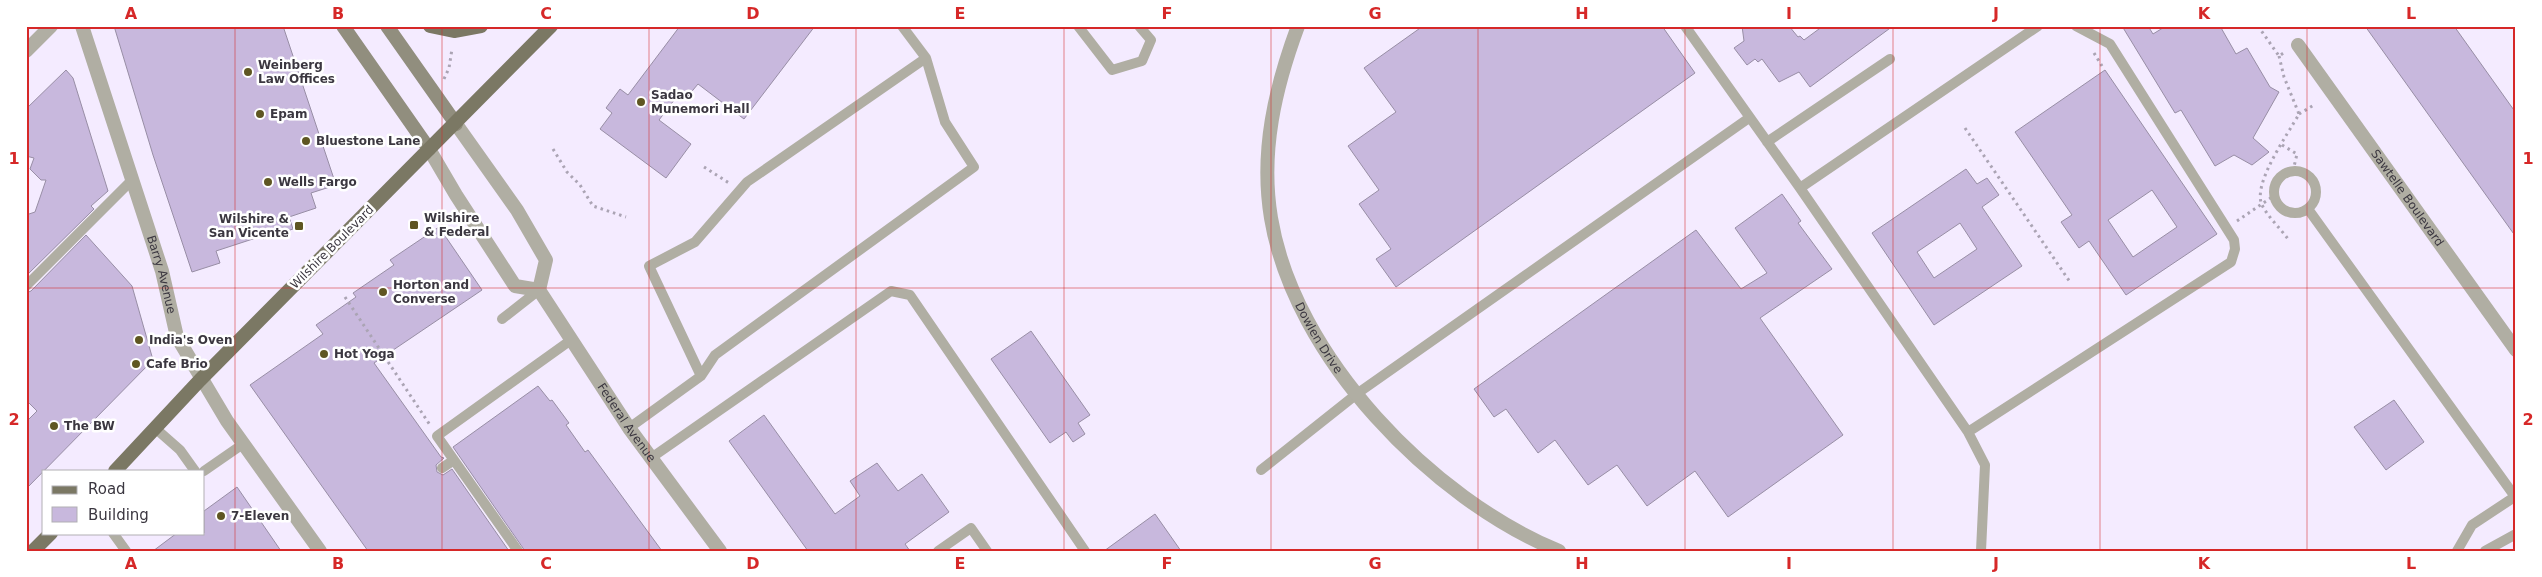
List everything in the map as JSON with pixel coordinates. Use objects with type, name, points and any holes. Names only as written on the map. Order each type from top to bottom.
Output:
[{"type":"main road","points":[[344,26],[429,149]]},
{"type":"main road","points":[[387,26],[456,124]]},
{"type":"main road","points":[[430,26],[454,31],[481,26]]},
{"type":"main road","name":"Wilshire Boulevard","points":[[116,470],[200,380],[552,26]]},
{"type":"main road","points":[[33,551],[50,534]]},
{"type":"street","points":[[26,51],[51,26]]},
{"type":"street","name":"Barry Avenue","points":[[82,26],[162,271],[177,337],[200,380],[320,551]]},
{"type":"street","name":"Dowlen Drive","points":[[1298,26],[1285,62],[1271,116],[1267,167],[1271,218],[1283,264],[1299,302],[1319,339],[1358,393],[1415,458],[1474,506],[1530,539],[1559,551]]},
{"type":"street","name":"Sawtelle Boulevard","points":[[2298,45],[2516,350]]},
{"type":"street","points":[[429,149],[456,195],[515,286],[539,290],[546,260],[517,210],[456,124]]},
{"type":"street","name":"Federal Avenue","points":[[539,290],[630,428],[720,551]]},
{"type":"lane","points":[[630,428],[702,376],[715,354],[974,167],[945,122],[926,58],[902,26]]},
{"type":"lane","points":[[1078,26],[1112,70],[1142,62],[1151,40],[1139,26]]},
{"type":"lane","points":[[1684,26],[1800,188],[1968,432],[1985,465],[1981,551]]},
{"type":"lane","points":[[1800,188],[2038,26]]},
{"type":"lane","points":[[1968,432],[2232,262],[2235,249],[2234,240],[2110,44],[2076,26]]},
{"type":"lane","points":[[702,376],[649,266],[695,242],[747,182],[926,58]]},
{"type":"lane","points":[[1767,142],[1890,58]]},
{"type":"lane","points":[[1261,470],[1358,393],[1749,118]]},
{"type":"lane","points":[[2292,171],[2306,174],[2315,184],[2316,198],[2308,209],[2294,213],[2287,212],[2277,202],[2275,195],[2277,182],[2281,177],[2292,171]]},
{"type":"lane","points":[[26,286],[132,180]]},
{"type":"lane","points":[[2308,209],[2515,497],[2472,524],[2457,551]]},
{"type":"lane","points":[[502,319],[539,290]]},
{"type":"lane","points":[[651,458],[892,291],[910,295],[1084,551]]},
{"type":"lane","points":[[518,551],[437,436],[571,340]]},
{"type":"lane","points":[[155,428],[180,450],[194,470]]},
{"type":"lane","points":[[205,470],[244,444]]},
{"type":"lane","points":[[442,468],[454,460]]},
{"type":"lane","points":[[938,551],[971,528],[987,551]]},
{"type":"lane","points":[[114,534],[126,551]]},
{"type":"lane","points":[[2485,551],[2516,534]]},
{"type":"path","points":[[2258,26],[2279,56],[2284,77],[2298,114]]},
{"type":"path","points":[[2279,56],[2298,45]]},
{"type":"path","points":[[444,79],[449,68],[452,49]]},
{"type":"path","points":[[2288,239],[2262,204],[2262,182],[2298,114],[2314,105]]},
{"type":"path","points":[[1965,128],[2070,282]]},
{"type":"path","points":[[2282,145],[2297,154],[2292,171]]},
{"type":"path","points":[[553,149],[567,172],[580,185],[593,206],[626,217]]},
{"type":"path","points":[[704,167],[740,191]]},
{"type":"path","points":[[2226,228],[2275,195]]},
{"type":"path","points":[[345,297],[437,436]]},
{"type":"building","points":[[114,26],[283,26],[336,185],[311,193],[316,208],[289,217],[293,229],[263,239],[262,236],[216,251],[220,263],[192,272],[153,155]]},
{"type":"building","name":"Sadao Munemori Hall","points":[[680,26],[815,26],[744,119],[698,84],[688,96],[681,91],[659,120],[691,144],[666,178],[600,129],[612,113],[606,108],[620,89],[628,95]]},
{"type":"building","points":[[1423,26],[1662,26],[1695,73],[1396,287],[1376,259],[1391,249],[1359,204],[1379,190],[1348,146],[1396,112],[1364,68]]},
{"type":"building","points":[[1742,26],[1789,26],[1798,37],[1800,36],[1804,40],[1823,26],[1893,26],[1810,87],[1799,72],[1779,82],[1762,59],[1758,62],[1755,59],[1747,65],[1734,48],[1744,41]]},
{"type":"building","points":[[2122,26],[2148,26],[2153,34],[2166,26],[2220,26],[2236,54],[2247,48],[2270,87],[2279,92],[2253,138],[2269,152],[2252,165],[2234,155],[2215,166],[2181,110],[2175,113]]},
{"type":"building","points":[[2365,26],[2454,26],[2516,113],[2516,237]]},
{"type":"building","points":[[66,70],[73,78],[108,191],[91,206],[94,209],[26,276],[26,215],[35,212],[46,180],[41,180],[30,169],[34,158],[26,156],[26,109]]},
{"type":"building","points":[[2105,70],[2217,234],[2126,295],[2089,241],[2079,248],[2061,222],[2072,215],[2015,132]],"holes":[[[2152,190],[2177,227],[2133,257],[2108,220]]]},
{"type":"building","points":[[1966,169],[1977,184],[1987,178],[1999,195],[1982,207],[2022,266],[1934,325],[1872,233]],"holes":[[[1960,223],[1977,249],[1934,278],[1917,252]]]},
{"type":"building","points":[[1782,194],[1801,221],[1798,223],[1832,269],[1760,318],[1843,435],[1728,517],[1695,471],[1647,506],[1617,465],[1588,485],[1555,440],[1538,453],[1506,409],[1494,417],[1474,389],[1696,230],[1741,289],[1767,273],[1735,228]]},
{"type":"building","points":[[439,227],[482,290],[374,363],[441,457],[444,458],[436,465],[437,472],[443,475],[452,469],[509,551],[368,551],[250,385],[323,334],[316,325],[356,297],[353,293],[394,265],[390,260]]},
{"type":"building","points":[[86,235],[132,286],[153,360],[45,470],[42,470],[42,473],[26,489],[26,422],[37,411],[26,400],[26,293],[31,291]]},
{"type":"building","points":[[1031,331],[1090,415],[1078,423],[1085,434],[1073,442],[1066,432],[1050,443],[991,359]]},
{"type":"building","points":[[538,386],[550,401],[552,400],[569,423],[566,425],[585,452],[588,450],[662,551],[525,551],[453,447]]},
{"type":"building","points":[[2394,400],[2424,442],[2386,470],[2354,427]]},
{"type":"building","points":[[764,415],[835,514],[860,496],[850,481],[877,463],[898,491],[922,474],[949,512],[905,544],[910,551],[808,551],[729,441]]},
{"type":"building","points":[[237,487],[281,551],[153,551],[176,534],[205,534],[205,510]]},
{"type":"building","points":[[1155,514],[1181,551],[1104,551]]},
{"type":"place","name":"Weinberg Law Offices","points":[[248,72]]},
{"type":"place","name":"Sadao Munemori Hall","points":[[641,102]]},
{"type":"place","name":"Epam","points":[[260,114]]},
{"type":"place","name":"Bluestone Lane","points":[[306,141]]},
{"type":"place","name":"Wells Fargo","points":[[268,182]]},
{"type":"place","name":"Wilshire & Federal","points":[[414,225]]},
{"type":"place","name":"Wilshire & San Vicente","points":[[299,226]]},
{"type":"place","name":"Horton and Converse","points":[[383,292]]},
{"type":"place","name":"India's Oven","points":[[139,340]]},
{"type":"place","name":"Hot Yoga","points":[[324,354]]},
{"type":"place","name":"Cafe Brio","points":[[136,364]]},
{"type":"place","name":"The BW","points":[[54,426]]},
{"type":"place","name":"7-Eleven","points":[[221,516]]}]
